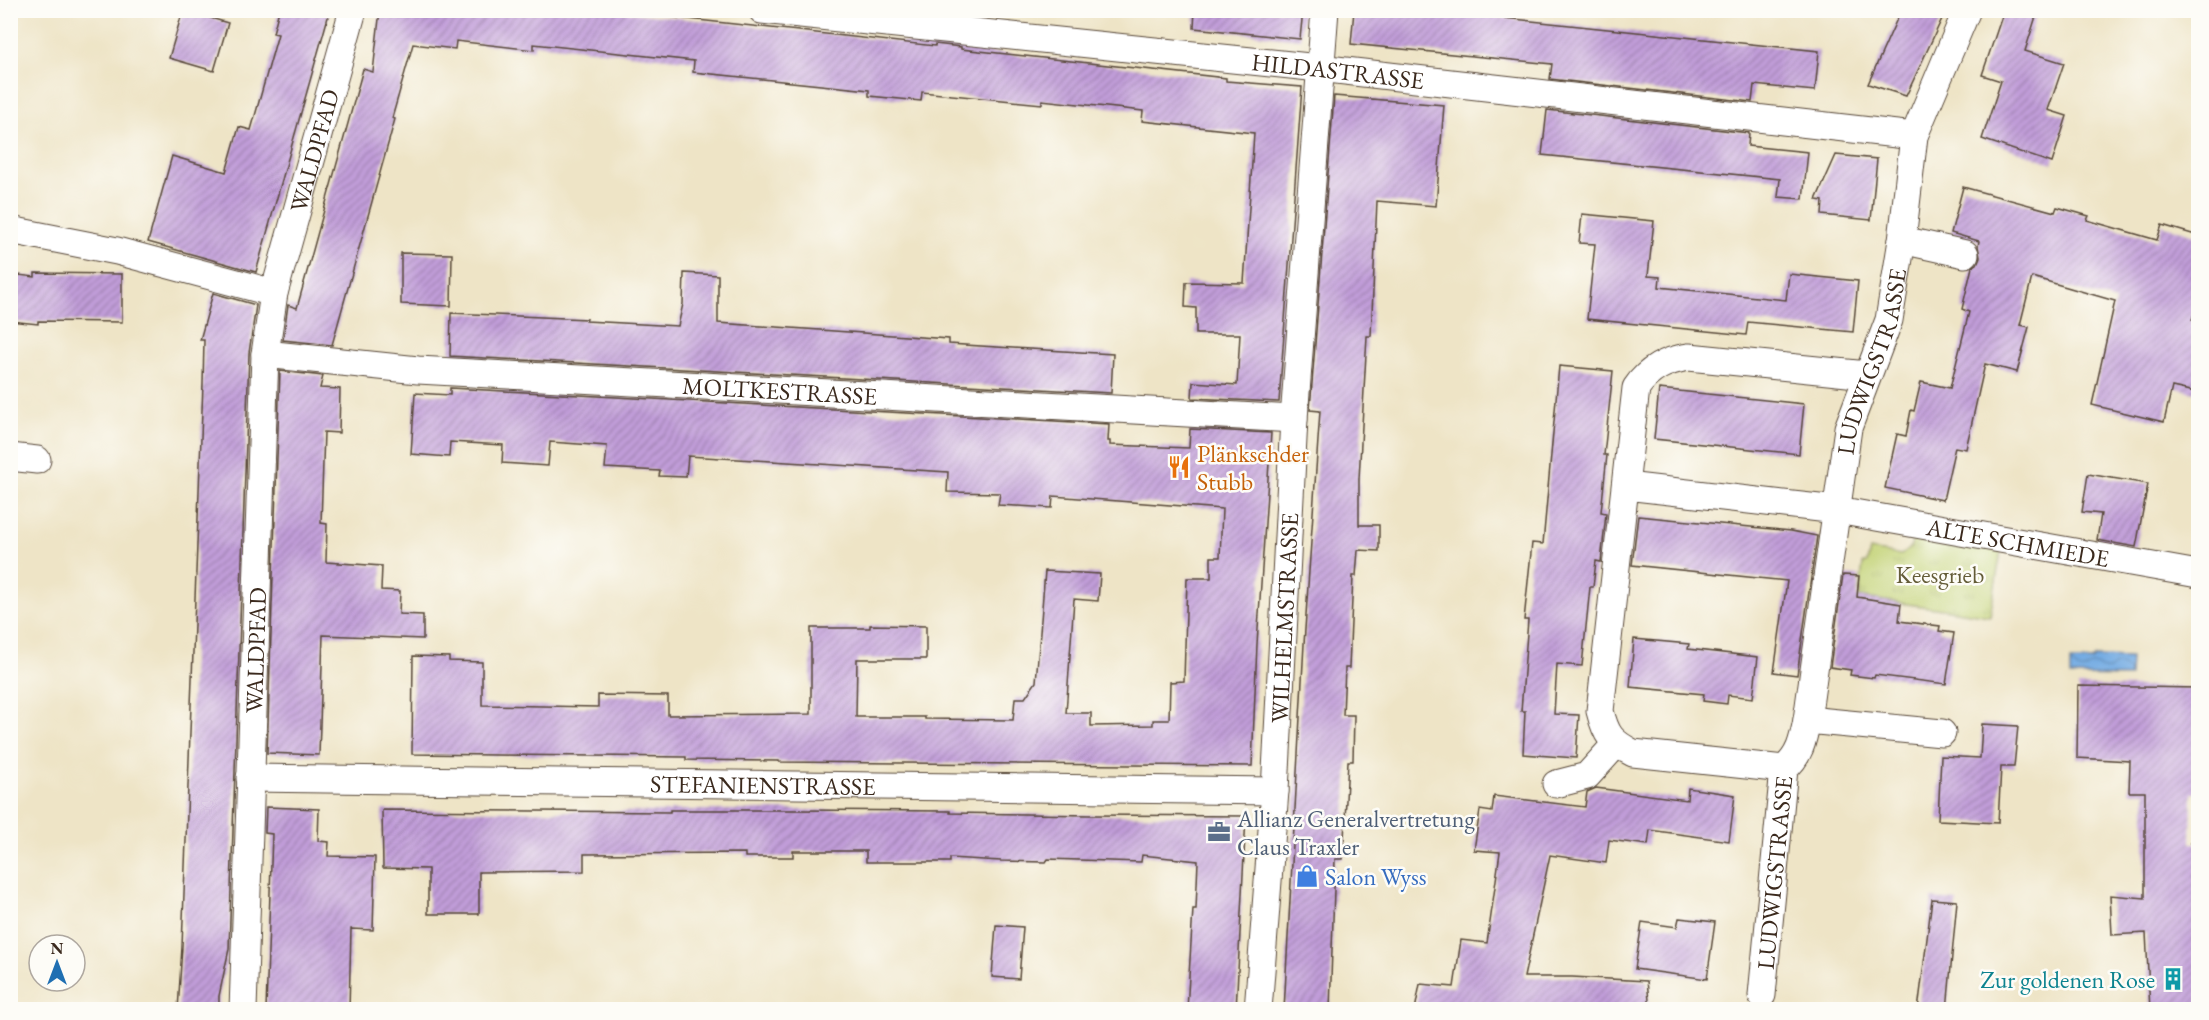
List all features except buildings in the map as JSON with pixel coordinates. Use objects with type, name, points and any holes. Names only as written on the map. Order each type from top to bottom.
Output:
[{"type":"street","name":"WALDPFAD","points":[[243,1010],[265,354],[274,292],[353,10]]},
{"type":"street","name":"HILDASTRASSE","points":[[762,10],[1319,68],[1914,136]]},
{"type":"street","name":"WILHELMSTRASSE","points":[[1258,1010],[1275,791],[1294,419],[1325,10]]},
{"type":"street","name":"LUDWIGSTRASSE","points":[[1762,995],[1784,769],[1795,760],[1807,720],[1848,428],[1889,321],[1902,240],[1914,136],[1967,10]]},
{"type":"street","points":[[10,230],[117,251],[274,292]]},
{"type":"street","points":[[1902,240],[1965,254]]},
{"type":"street","name":"MOLTKESTRASSE","points":[[265,354],[429,370],[1294,419]]},
{"type":"street","points":[[1784,769],[1633,753],[1616,744],[1605,729],[1600,711],[1636,388],[1643,378],[1673,359],[1689,357],[1867,375]]},
{"type":"street","points":[[1626,486],[1837,510]]},
{"type":"street","name":"ALTE SCHMIEDE","points":[[1837,510],[2199,574]]},
{"type":"street","points":[[1807,720],[1942,733]]},
{"type":"street","points":[[1556,784],[1587,776],[1616,744]]},
{"type":"street","name":"STEFANIENSTRASSE","points":[[250,778],[1275,791]]},
{"type":"green space","name":"Keesgrieb","points":[[1913,534],[2001,551],[1990,616],[1859,597],[1863,563],[1867,563],[1870,550],[1901,555],[1911,547]]},
{"type":"water","points":[[2096,657],[2131,658],[2130,677],[2070,676],[2070,661],[2092,661]]},
{"type":"place","name":"Plänkschder Stubb","points":[[1179,467]]},
{"type":"place","name":"Allianz Generalvertretung Claus Traxler","points":[[1219,832]]},
{"type":"place","name":"Salon Wyss","points":[[1307,876]]},
{"type":"place","name":"Zur goldenen Rose","points":[[2173,979]]}]
